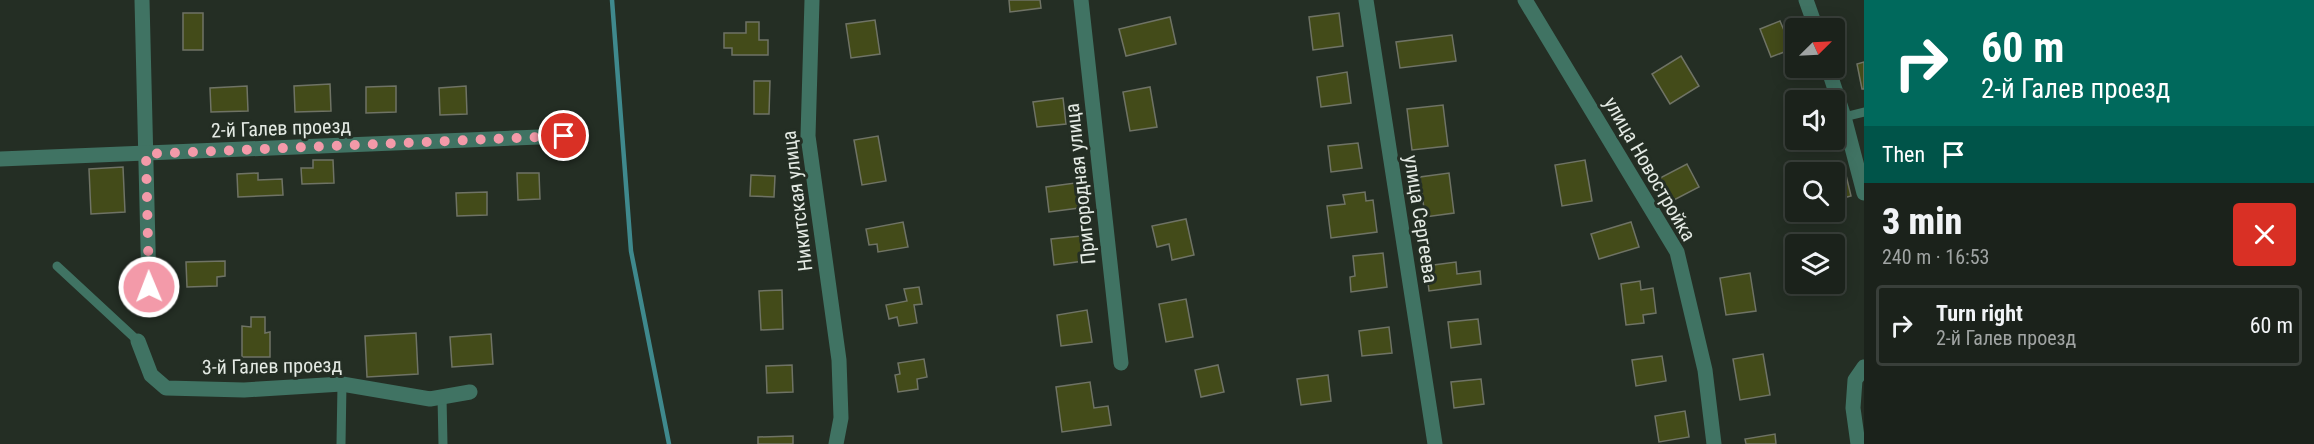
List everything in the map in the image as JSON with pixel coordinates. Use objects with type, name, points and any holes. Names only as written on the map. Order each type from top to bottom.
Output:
[{"type":"street","points":[[142,0],[149,287]]},
{"type":"street","name":"Никитская улица","points":[[812,0],[808,136],[839,360],[841,418],[836,444]]},
{"type":"street","name":"Пригородная улица","points":[[1082,0],[1121,363]]},
{"type":"street","name":"улица Сергеева","points":[[1366,0],[1435,444]]},
{"type":"street","name":"улица Новостройка","points":[[1526,0],[1677,252],[1706,370],[1714,444]]},
{"type":"street","points":[[1806,0],[1812,18]]},
{"type":"street","points":[[1845,121],[1864,193]]},
{"type":"street","name":"2-й Галев проезд","points":[[0,159],[564,136]]},
{"type":"street","name":"3-й Галев проезд","points":[[138,341],[151,375],[166,388],[244,390],[342,384],[430,399],[470,392]]},
{"type":"street","points":[[1858,444],[1853,408],[1855,380],[1864,367]]},
{"type":"lane","points":[[1845,117],[1864,112]]},
{"type":"lane","points":[[57,266],[138,341]]},
{"type":"lane","points":[[341,444],[342,384]]},
{"type":"lane","points":[[442,397],[443,444]]},
{"type":"building","points":[[1009,0],[1040,0],[1041,8],[1010,12]]},
{"type":"building","points":[[183,13],[203,13],[203,50],[183,50]]},
{"type":"building","points":[[1339,13],[1343,46],[1313,50],[1309,17]]},
{"type":"building","points":[[1170,17],[1176,44],[1126,56],[1119,29]]},
{"type":"building","points":[[875,20],[880,54],[851,58],[846,24]]},
{"type":"building","points":[[1780,21],[1785,33],[1785,52],[1771,57],[1760,29]]},
{"type":"building","points":[[746,22],[759,22],[759,40],[768,40],[768,55],[732,55],[732,48],[724,48],[724,33],[746,33]]},
{"type":"building","points":[[1452,35],[1456,61],[1400,68],[1396,42]]},
{"type":"building","points":[[1681,56],[1699,86],[1670,104],[1652,74]]},
{"type":"building","points":[[1864,62],[1864,89],[1862,89],[1857,64]]},
{"type":"building","points":[[1347,72],[1351,103],[1321,107],[1317,77]]},
{"type":"building","points":[[754,81],[770,81],[769,114],[754,114]]},
{"type":"building","points":[[330,84],[331,111],[295,112],[294,86]]},
{"type":"building","points":[[247,86],[248,111],[211,112],[210,88]]},
{"type":"building","points":[[396,86],[396,112],[366,113],[366,87]]},
{"type":"building","points":[[466,86],[467,114],[440,115],[439,88]]},
{"type":"building","points":[[1150,87],[1157,127],[1130,131],[1123,92]]},
{"type":"building","points":[[1063,98],[1066,124],[1037,127],[1033,102]]},
{"type":"building","points":[[1443,105],[1448,146],[1412,150],[1407,109]]},
{"type":"building","points":[[878,136],[886,181],[862,185],[854,140]]},
{"type":"building","points":[[1358,143],[1362,168],[1331,172],[1328,146]]},
{"type":"building","points":[[313,160],[333,160],[334,183],[302,184],[301,168],[313,168]]},
{"type":"building","points":[[1585,160],[1592,201],[1562,206],[1555,165]]},
{"type":"building","points":[[1687,164],[1699,187],[1672,201],[1660,178]]},
{"type":"building","points":[[123,167],[125,212],[91,214],[89,169]]},
{"type":"building","points":[[1845,171],[1851,196],[1845,198]]},
{"type":"building","points":[[258,173],[258,180],[282,179],[283,195],[238,197],[237,174]]},
{"type":"building","points":[[517,173],[539,173],[540,199],[518,200]]},
{"type":"building","points":[[1449,173],[1454,213],[1425,217],[1420,177]]},
{"type":"building","points":[[751,175],[775,176],[774,197],[750,196]]},
{"type":"building","points":[[1075,183],[1079,208],[1049,212],[1046,187]]},
{"type":"building","points":[[487,192],[487,215],[457,216],[456,193]]},
{"type":"building","points":[[1365,192],[1366,201],[1373,200],[1377,232],[1331,238],[1327,206],[1345,204],[1343,195]]},
{"type":"building","points":[[1186,219],[1194,255],[1172,260],[1169,244],[1157,247],[1152,226]]},
{"type":"building","points":[[903,222],[908,247],[878,252],[877,244],[869,245],[866,229]]},
{"type":"building","points":[[1631,222],[1639,247],[1599,259],[1591,234]]},
{"type":"building","points":[[1081,236],[1084,261],[1054,265],[1051,239]]},
{"type":"building","points":[[1383,253],[1387,287],[1351,292],[1350,277],[1355,276],[1353,256]]},
{"type":"building","points":[[225,261],[225,276],[217,277],[217,286],[187,287],[186,262]]},
{"type":"building","points":[[1456,262],[1457,274],[1480,271],[1481,284],[1429,291],[1426,266]]},
{"type":"building","points":[[1750,273],[1756,311],[1726,315],[1720,278]]},
{"type":"building","points":[[1640,281],[1641,290],[1653,288],[1656,313],[1643,315],[1644,323],[1626,325],[1621,284]]},
{"type":"building","points":[[919,287],[922,304],[914,305],[917,323],[899,326],[897,317],[889,319],[886,305],[907,301],[904,289]]},
{"type":"building","points":[[782,290],[783,329],[761,330],[759,291]]},
{"type":"building","points":[[1186,299],[1193,337],[1166,342],[1159,304]]},
{"type":"building","points":[[1087,310],[1092,342],[1061,346],[1057,315]]},
{"type":"building","points":[[251,317],[265,317],[265,333],[270,332],[270,357],[242,357],[242,326],[251,327]]},
{"type":"building","points":[[1478,319],[1481,344],[1451,348],[1448,322]]},
{"type":"building","points":[[1389,327],[1392,353],[1362,356],[1359,331]]},
{"type":"building","points":[[416,333],[418,374],[367,377],[365,336]]},
{"type":"building","points":[[491,334],[493,364],[452,367],[450,337]]},
{"type":"building","points":[[1763,354],[1770,395],[1740,400],[1733,359]]},
{"type":"building","points":[[1662,356],[1666,381],[1636,386],[1632,360]]},
{"type":"building","points":[[924,359],[927,377],[917,379],[918,389],[898,392],[895,375],[900,374],[898,363]]},
{"type":"building","points":[[792,365],[793,392],[767,393],[766,366]]},
{"type":"building","points":[[1218,365],[1224,392],[1201,397],[1195,370]]},
{"type":"building","points":[[1328,375],[1331,401],[1301,405],[1297,379]]},
{"type":"building","points":[[1481,379],[1484,404],[1454,408],[1451,382]]},
{"type":"building","points":[[1090,382],[1094,408],[1108,406],[1111,425],[1062,432],[1056,387]]},
{"type":"building","points":[[1685,411],[1689,437],[1659,442],[1655,416]]},
{"type":"building","points":[[1775,434],[1776,444],[1746,444],[1745,439]]},
{"type":"building","points":[[793,436],[793,444],[758,444],[758,437]]},
{"type":"waterway","points":[[612,0],[631,251],[669,444]]},
{"type":"route","points":[[149,287],[146,154],[564,136]]}]
